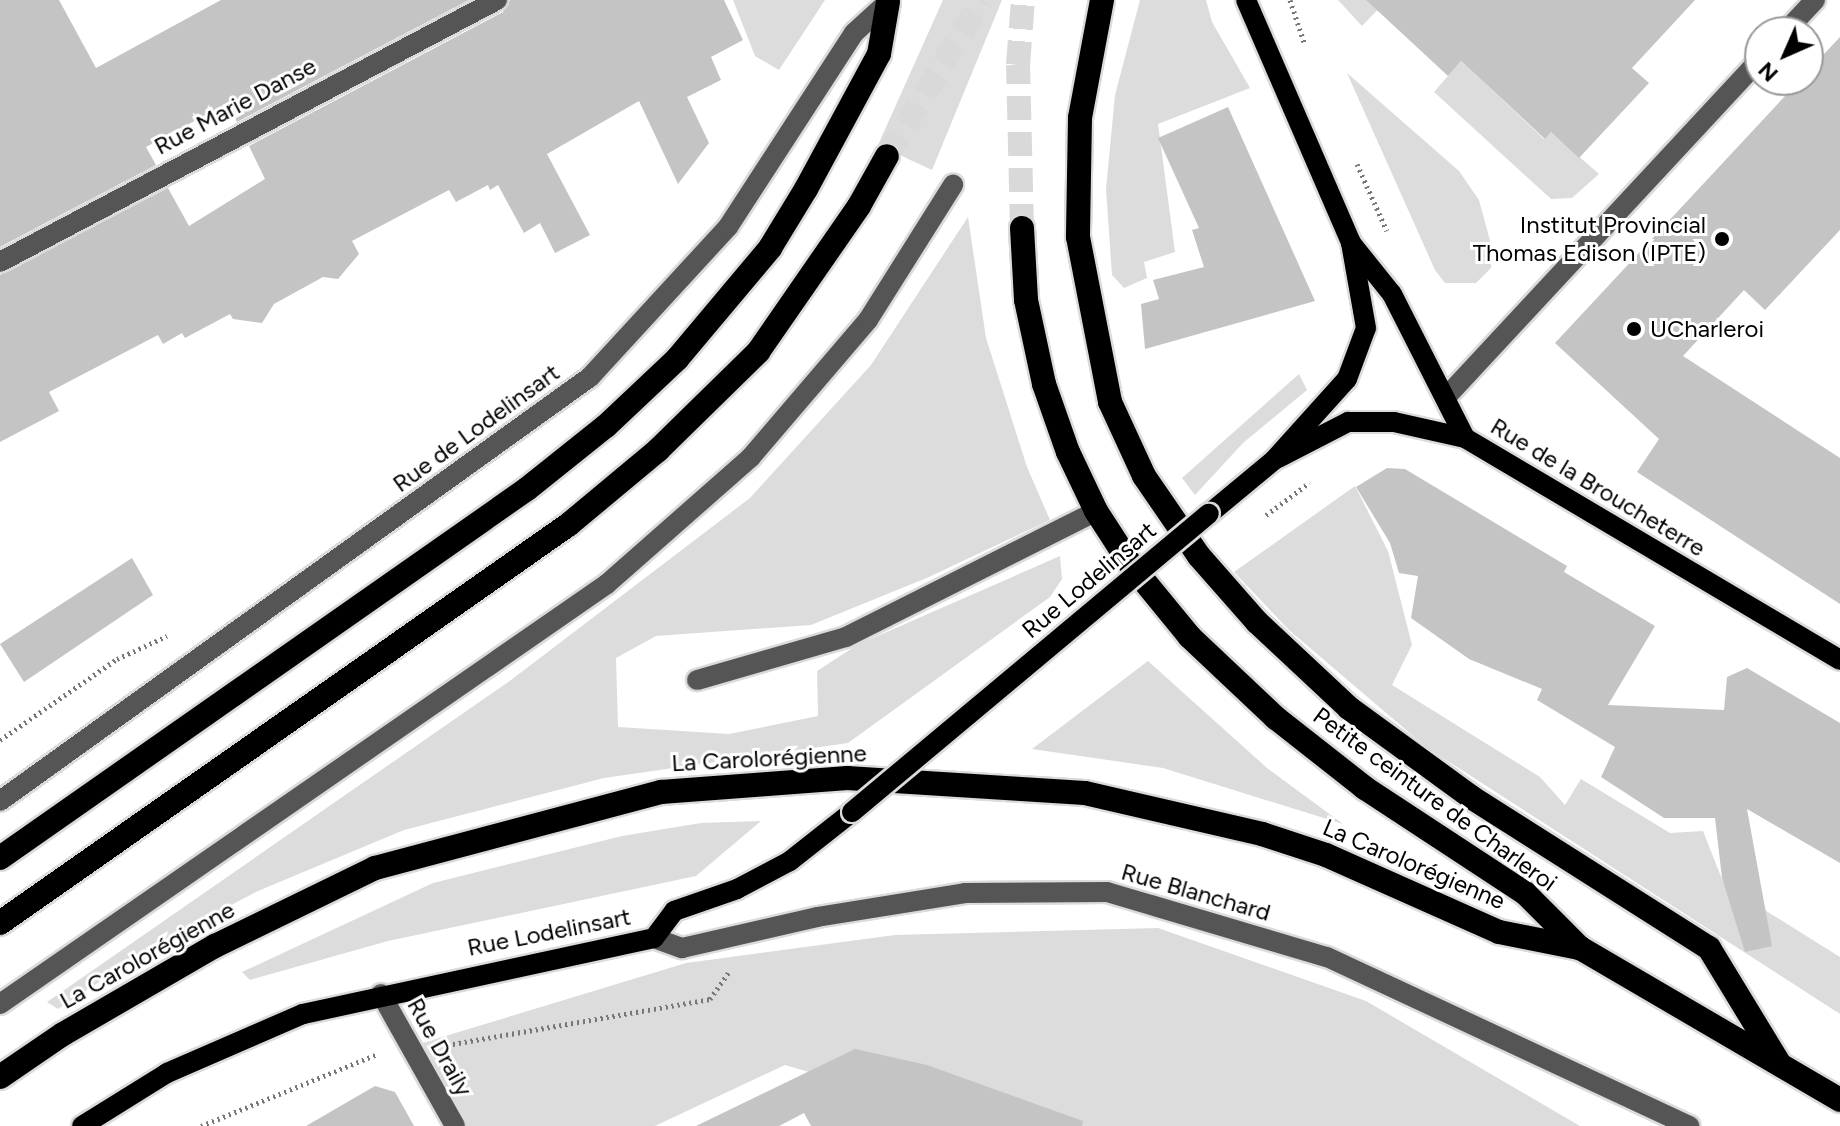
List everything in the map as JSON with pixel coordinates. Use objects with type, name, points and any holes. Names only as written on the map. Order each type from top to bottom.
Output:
[{"type":"highway","points":[[1102,0],[1080,118],[1078,237],[1110,402],[1144,476],[1199,556],[1257,622],[1349,708],[1471,797],[1709,948],[1779,1063]]},
{"type":"highway","points":[[0,858],[527,489],[606,426],[677,359],[770,248],[806,189],[879,54],[889,1]]},
{"type":"highway","points":[[0,923],[568,525],[658,450],[758,352],[826,257],[887,156]]},
{"type":"highway","name":"Petite ceinture de Charleroi","points":[[1022,228],[1026,300],[1044,384],[1096,511],[1131,565],[1233,681],[1365,788],[1525,893],[1580,948],[1840,1100]]},
{"type":"highway","name":"La Carolorégienne","points":[[0,1077],[63,1034],[215,946],[375,868],[661,792],[847,778],[1085,793],[1262,834],[1326,855],[1499,932],[1580,948]]},
{"type":"main road","name":"Rue de la Broucheterre","points":[[1246,0],[1351,243],[1378,272],[1447,396],[1465,438],[1840,660]]},
{"type":"main road","name":"Rue Lodelinsart","points":[[82,1126],[167,1073],[235,1040],[303,1014],[381,994],[654,938],[674,911],[737,889],[790,861],[1274,460],[1347,379],[1366,328],[1351,243]]},
{"type":"main road","name":"Rue Lodelinsart","points":[[1274,460],[1348,422],[1394,422],[1465,438]]},
{"type":"street","name":"Rue Marie Danse","points":[[0,262],[497,0]]},
{"type":"street","points":[[1800,16],[1815,0]]},
{"type":"street","name":"Rue de Lodelinsart","points":[[0,801],[590,377],[728,227],[854,33],[889,1]]},
{"type":"street","points":[[1447,396],[1744,76]]},
{"type":"street","points":[[0,1004],[607,584],[751,457],[868,320],[953,185]]},
{"type":"street","points":[[697,680],[846,637],[1096,511]]},
{"type":"street","name":"Rue Blanchard","points":[[654,938],[682,948],[761,930],[965,893],[1107,892],[1327,957],[1690,1126]]},
{"type":"street","name":"Rue Draily","points":[[381,994],[455,1126]]},
{"type":"path","points":[[0,740],[117,659],[177,632]]},
{"type":"path","points":[[201,1126],[374,1054],[710,999],[761,930]]},
{"type":"shaded area","points":[[733,0],[825,0],[779,70],[755,56]]},
{"type":"shaded area","points":[[943,0],[1002,0],[932,170],[878,145]]},
{"type":"shaded area","points":[[1140,0],[1206,0],[1212,22],[1250,88],[1158,124],[1175,252],[1144,262],[1147,278],[1124,288],[1112,275],[1106,189],[1115,95]]},
{"type":"shaded area","points":[[1338,0],[1387,0],[1362,26]]},
{"type":"shaded area","points":[[1461,61],[1544,139],[1551,132],[1599,174],[1572,198],[1551,199],[1434,92]]},
{"type":"shaded area","points":[[1347,73],[1459,171],[1479,200],[1492,248],[1491,268],[1476,283],[1445,283],[1435,270]]},
{"type":"shaded area","points":[[968,217],[986,338],[1027,467],[1050,520],[929,577],[811,625],[656,636],[616,658],[618,727],[729,734],[818,716],[817,671],[857,645],[1060,556],[1062,579],[1050,597],[848,743],[604,778],[404,830],[258,891],[159,943],[58,1009],[47,1002],[511,680],[750,498],[871,365]]},
{"type":"shaded area","points":[[1299,374],[1307,390],[1243,443],[1195,495],[1182,478]]},
{"type":"shaded area","points":[[1355,486],[1388,551],[1412,645],[1392,685],[1540,777],[1565,805],[1581,779],[1670,833],[1703,831],[1729,897],[1747,899],[1840,957],[1840,1014],[1426,747],[1289,630],[1234,572]]},
{"type":"shaded area","points":[[1148,661],[1267,768],[1343,824],[1163,768],[1032,749]]},
{"type":"shaded area","points":[[761,821],[696,876],[388,941],[250,980],[242,972],[433,883],[622,836],[701,823]]},
{"type":"shaded area","points":[[1158,928],[1366,1001],[1580,1126],[993,1126],[785,1065],[655,1126],[459,1126],[419,1044],[686,963],[895,935]]},
{"type":"building","points":[[0,0],[59,0],[96,68],[221,0],[469,0],[237,122],[228,103],[146,147],[156,165],[0,247]]},
{"type":"building","points":[[510,0],[724,0],[743,40],[711,57],[721,80],[687,97],[709,143],[678,184],[639,101],[547,154],[590,235],[555,253],[540,223],[524,233],[498,185],[490,190],[488,185],[456,202],[449,190],[352,241],[359,254],[338,279],[323,277],[274,304],[262,323],[233,319],[230,314],[185,338],[182,333],[163,344],[158,335],[49,392],[59,411],[0,442],[0,275],[168,188],[189,226],[265,179],[249,146],[503,12]]},
{"type":"building","points":[[1366,0],[1695,0],[1632,68],[1649,83],[1579,158],[1551,132],[1545,139],[1461,61],[1448,76]]},
{"type":"building","points":[[1840,37],[1840,230],[1765,310],[1744,290],[1683,356],[1840,458],[1840,604],[1637,472],[1659,439],[1555,343],[1785,96],[1824,96],[1824,54]]},
{"type":"building","points":[[1228,107],[1315,301],[1145,349],[1141,304],[1159,299],[1153,280],[1204,267],[1192,230],[1199,228],[1158,138]]},
{"type":"building","points":[[1387,468],[1405,469],[1567,566],[1564,572],[1655,626],[1608,705],[1724,710],[1727,677],[1747,668],[1840,723],[1840,863],[1747,809],[1772,946],[1745,952],[1722,878],[1715,818],[1664,818],[1601,777],[1615,747],[1537,700],[1542,689],[1469,659],[1411,618],[1418,576],[1399,573],[1390,543],[1356,487]]},
{"type":"building","points":[[132,558],[153,595],[24,682],[0,644]]},
{"type":"building","points":[[855,1049],[927,1065],[1083,1121],[1082,1126],[811,1126],[804,1113],[779,1126],[696,1126]]},
{"type":"building","points":[[375,1086],[395,1092],[414,1126],[306,1126]]},
{"type":"tunnel","points":[[887,156],[982,0]]},
{"type":"tunnel","points":[[1022,228],[1018,65],[1023,0]]},
{"type":"place","name":"Institut Provincial Thomas Edison (IPTE)","points":[[1722,239]]},
{"type":"place","name":"UCharleroi","points":[[1634,329]]}]
